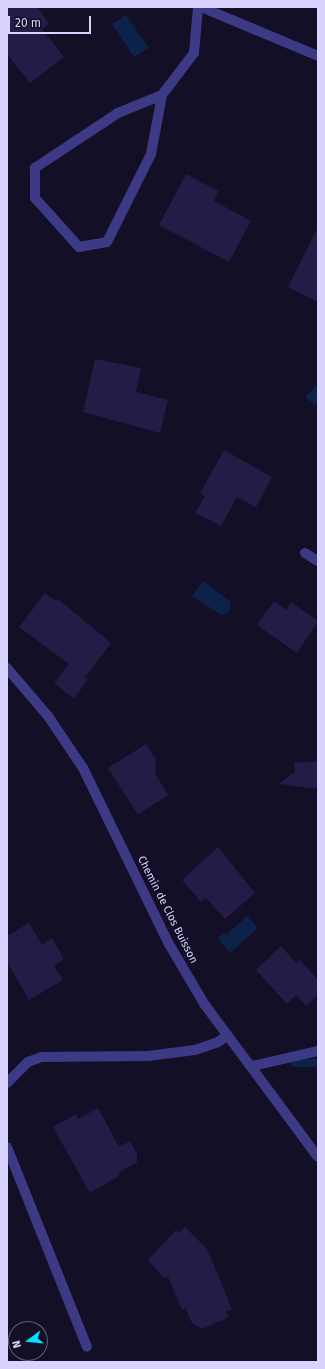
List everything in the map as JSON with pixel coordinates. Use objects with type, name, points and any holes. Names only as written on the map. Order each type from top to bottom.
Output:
[{"type":"street","points":[[162,95],[118,113],[35,168],[35,198],[79,247],[108,242],[151,154],[162,95],[194,53],[200,7],[318,56]]},
{"type":"street","points":[[306,553],[318,561]]},
{"type":"street","name":"Chemin de Clos Buisson","points":[[7,668],[48,716],[83,768],[169,944],[205,1005],[252,1066],[318,1157]]},
{"type":"street","points":[[7,1083],[28,1062],[42,1057],[148,1056],[195,1050],[218,1042],[228,1035]]},
{"type":"street","points":[[252,1066],[318,1051]]},
{"type":"street","points":[[7,1147],[87,1347]]},
{"type":"water","points":[[126,15],[149,48],[134,57],[112,24]]},
{"type":"water","points":[[315,386],[318,388],[318,406],[305,398]]},
{"type":"water","points":[[203,581],[231,602],[229,612],[221,615],[192,596]]},
{"type":"water","points":[[247,916],[258,928],[230,953],[218,938],[224,933],[226,935]]},
{"type":"building","points":[[7,7],[37,7],[49,24],[42,29],[64,57],[30,83],[7,54]]},
{"type":"building","points":[[186,174],[218,191],[214,201],[251,221],[229,262],[159,225]]},
{"type":"building","points":[[318,227],[318,302],[288,287]]},
{"type":"building","points":[[95,359],[141,368],[136,392],[168,400],[160,433],[83,412]]},
{"type":"building","points":[[224,450],[272,477],[256,507],[237,497],[221,526],[195,513],[205,496],[200,493]]},
{"type":"building","points":[[45,593],[56,601],[58,599],[111,643],[85,678],[88,679],[74,699],[54,683],[69,664],[19,627]]},
{"type":"building","points":[[274,601],[286,610],[291,602],[318,621],[297,653],[257,625]]},
{"type":"building","points":[[146,744],[156,760],[155,773],[168,795],[138,815],[108,768]]},
{"type":"building","points":[[318,761],[318,789],[279,784],[295,771],[294,763]]},
{"type":"building","points":[[218,847],[255,893],[225,919],[206,898],[201,902],[182,880]]},
{"type":"building","points":[[29,923],[42,945],[52,938],[64,959],[54,966],[63,980],[29,1000],[7,962],[7,936]]},
{"type":"building","points":[[281,946],[296,963],[300,960],[318,980],[318,995],[306,1006],[296,995],[287,1004],[256,970]]},
{"type":"building","points":[[98,1108],[119,1147],[130,1141],[137,1154],[137,1162],[118,1173],[119,1176],[90,1193],[53,1127],[76,1114],[78,1119]]},
{"type":"building","points":[[185,1227],[207,1249],[232,1309],[226,1312],[229,1317],[202,1329],[192,1323],[185,1308],[182,1310],[168,1277],[163,1277],[148,1260],[176,1230],[179,1233]]},
{"type":"waterway","points":[[295,1063],[318,1063]]}]
